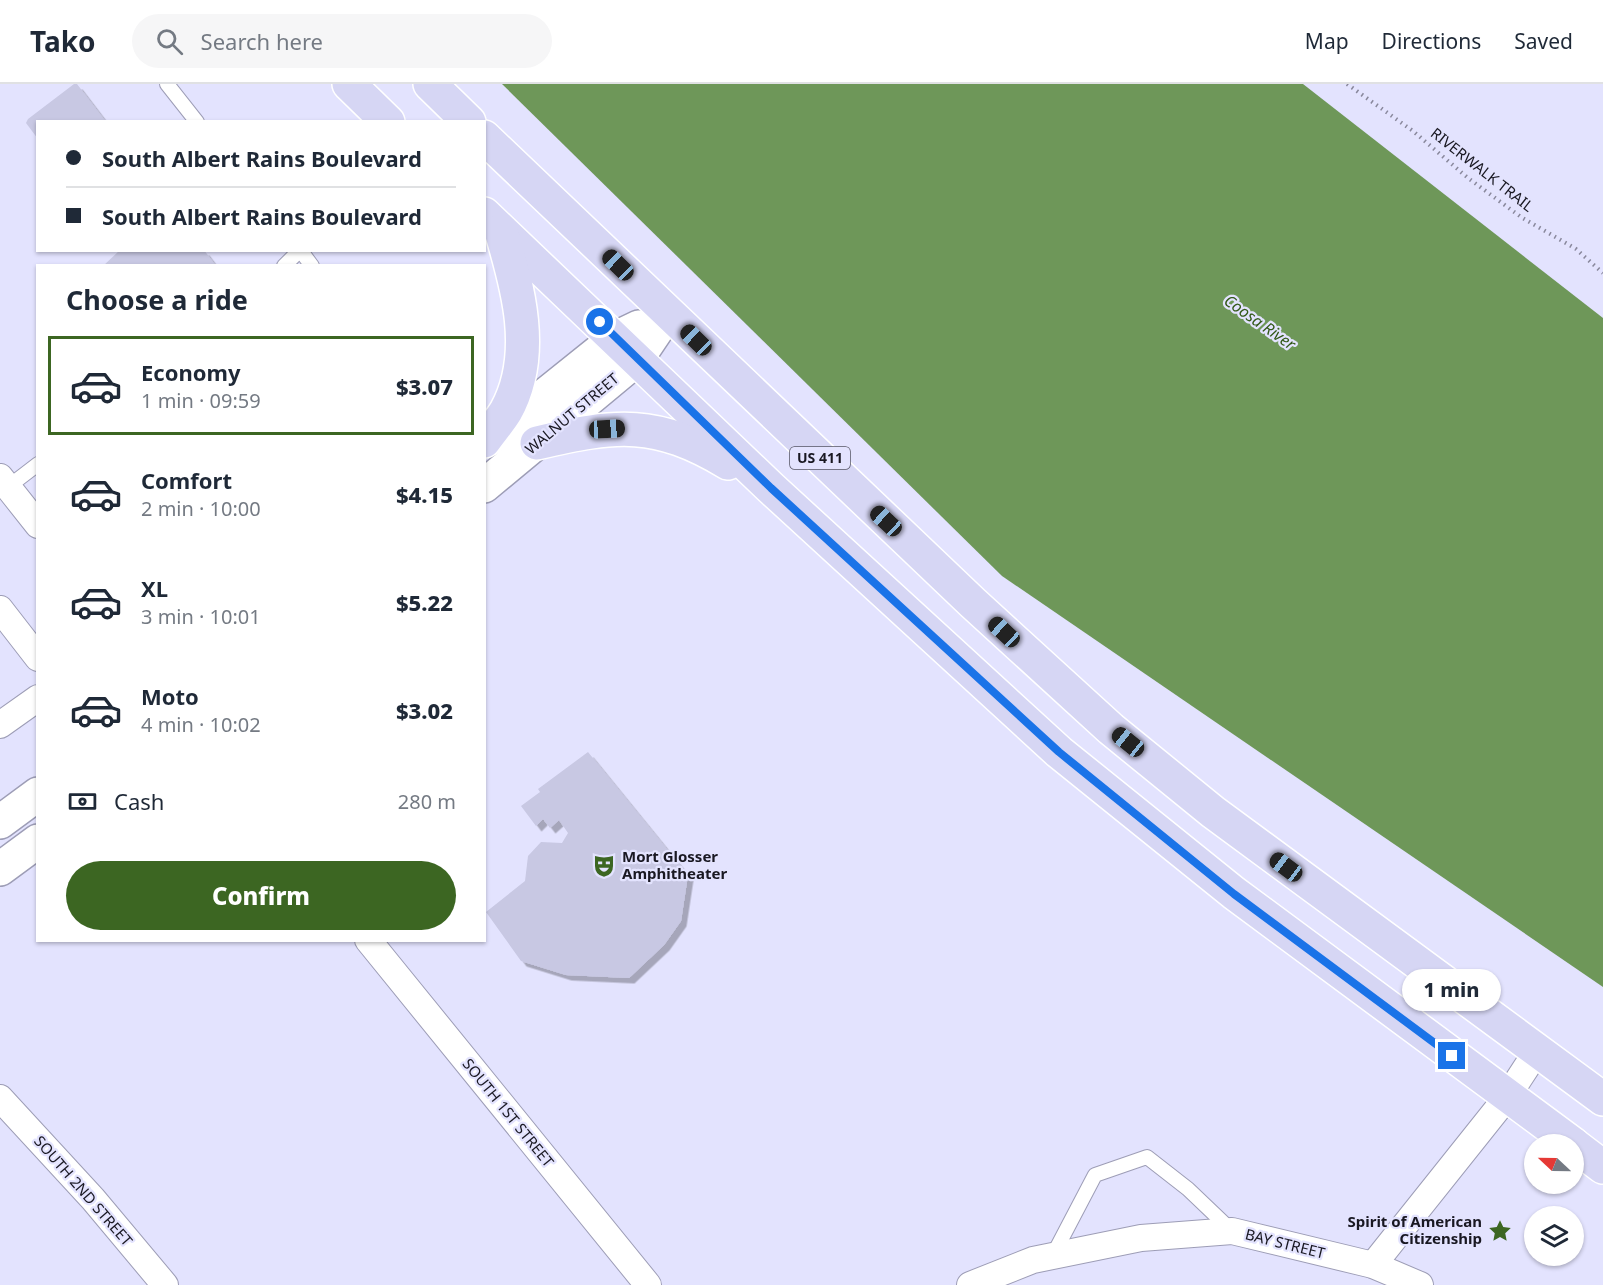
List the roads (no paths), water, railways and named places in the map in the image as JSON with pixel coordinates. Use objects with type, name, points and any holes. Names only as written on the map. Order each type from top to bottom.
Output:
[{"type":"main road","points":[[349,84],[386,120]]},
{"type":"main road","points":[[430,84],[467,120]]},
{"type":"main road","name":"US 411","points":[[486,139],[972,603],[1111,729],[1213,812],[1603,1099]]},
{"type":"main road","points":[[493,222],[771,488],[1059,752],[1234,894],[1558,1134]]},
{"type":"main road","points":[[486,439],[506,410],[517,376],[522,342],[519,298],[493,222]]},
{"type":"main road","points":[[537,443],[593,430],[651,430],[696,444],[771,488]]},
{"type":"main road","points":[[1584,1153],[1603,1167]]},
{"type":"street","name":"WALNUT STREET","points":[[486,441],[626,348],[668,313]]},
{"type":"street","name":"WALNUT STREET","points":[[486,484],[537,443],[626,348]]},
{"type":"street","points":[[4,482],[36,522]]},
{"type":"street","points":[[0,609],[36,655]]},
{"type":"street","points":[[0,725],[36,699]]},
{"type":"street","points":[[0,822],[36,795]]},
{"type":"street","points":[[0,869],[36,842]]},
{"type":"street","name":"SOUTH 1ST STREET","points":[[370,942],[648,1285]]},
{"type":"street","points":[[1372,1265],[1507,1097],[1537,1051]]},
{"type":"street","name":"SOUTH 2ND STREET","points":[[0,1098],[93,1199],[165,1285]]},
{"type":"street","name":"BAY STREET","points":[[970,1285],[1033,1260],[1141,1238],[1232,1231],[1372,1265],[1420,1285]]},
{"type":"lane","points":[[167,84],[195,120]]},
{"type":"lane","points":[[286,264],[300,252]]},
{"type":"lane","points":[[4,482],[36,465]]},
{"type":"lane","points":[[1052,1257],[1095,1175],[1147,1157],[1188,1189],[1232,1231]]},
{"type":"water","name":"Coosa River","points":[[502,84],[1303,84],[1603,318],[1603,987],[1002,576]]},
{"type":"place","name":"Mort Glosser Amphitheater","points":[[604,866]]},
{"type":"place","name":"Spirit of American Citizenship","points":[[1500,1231]]}]
